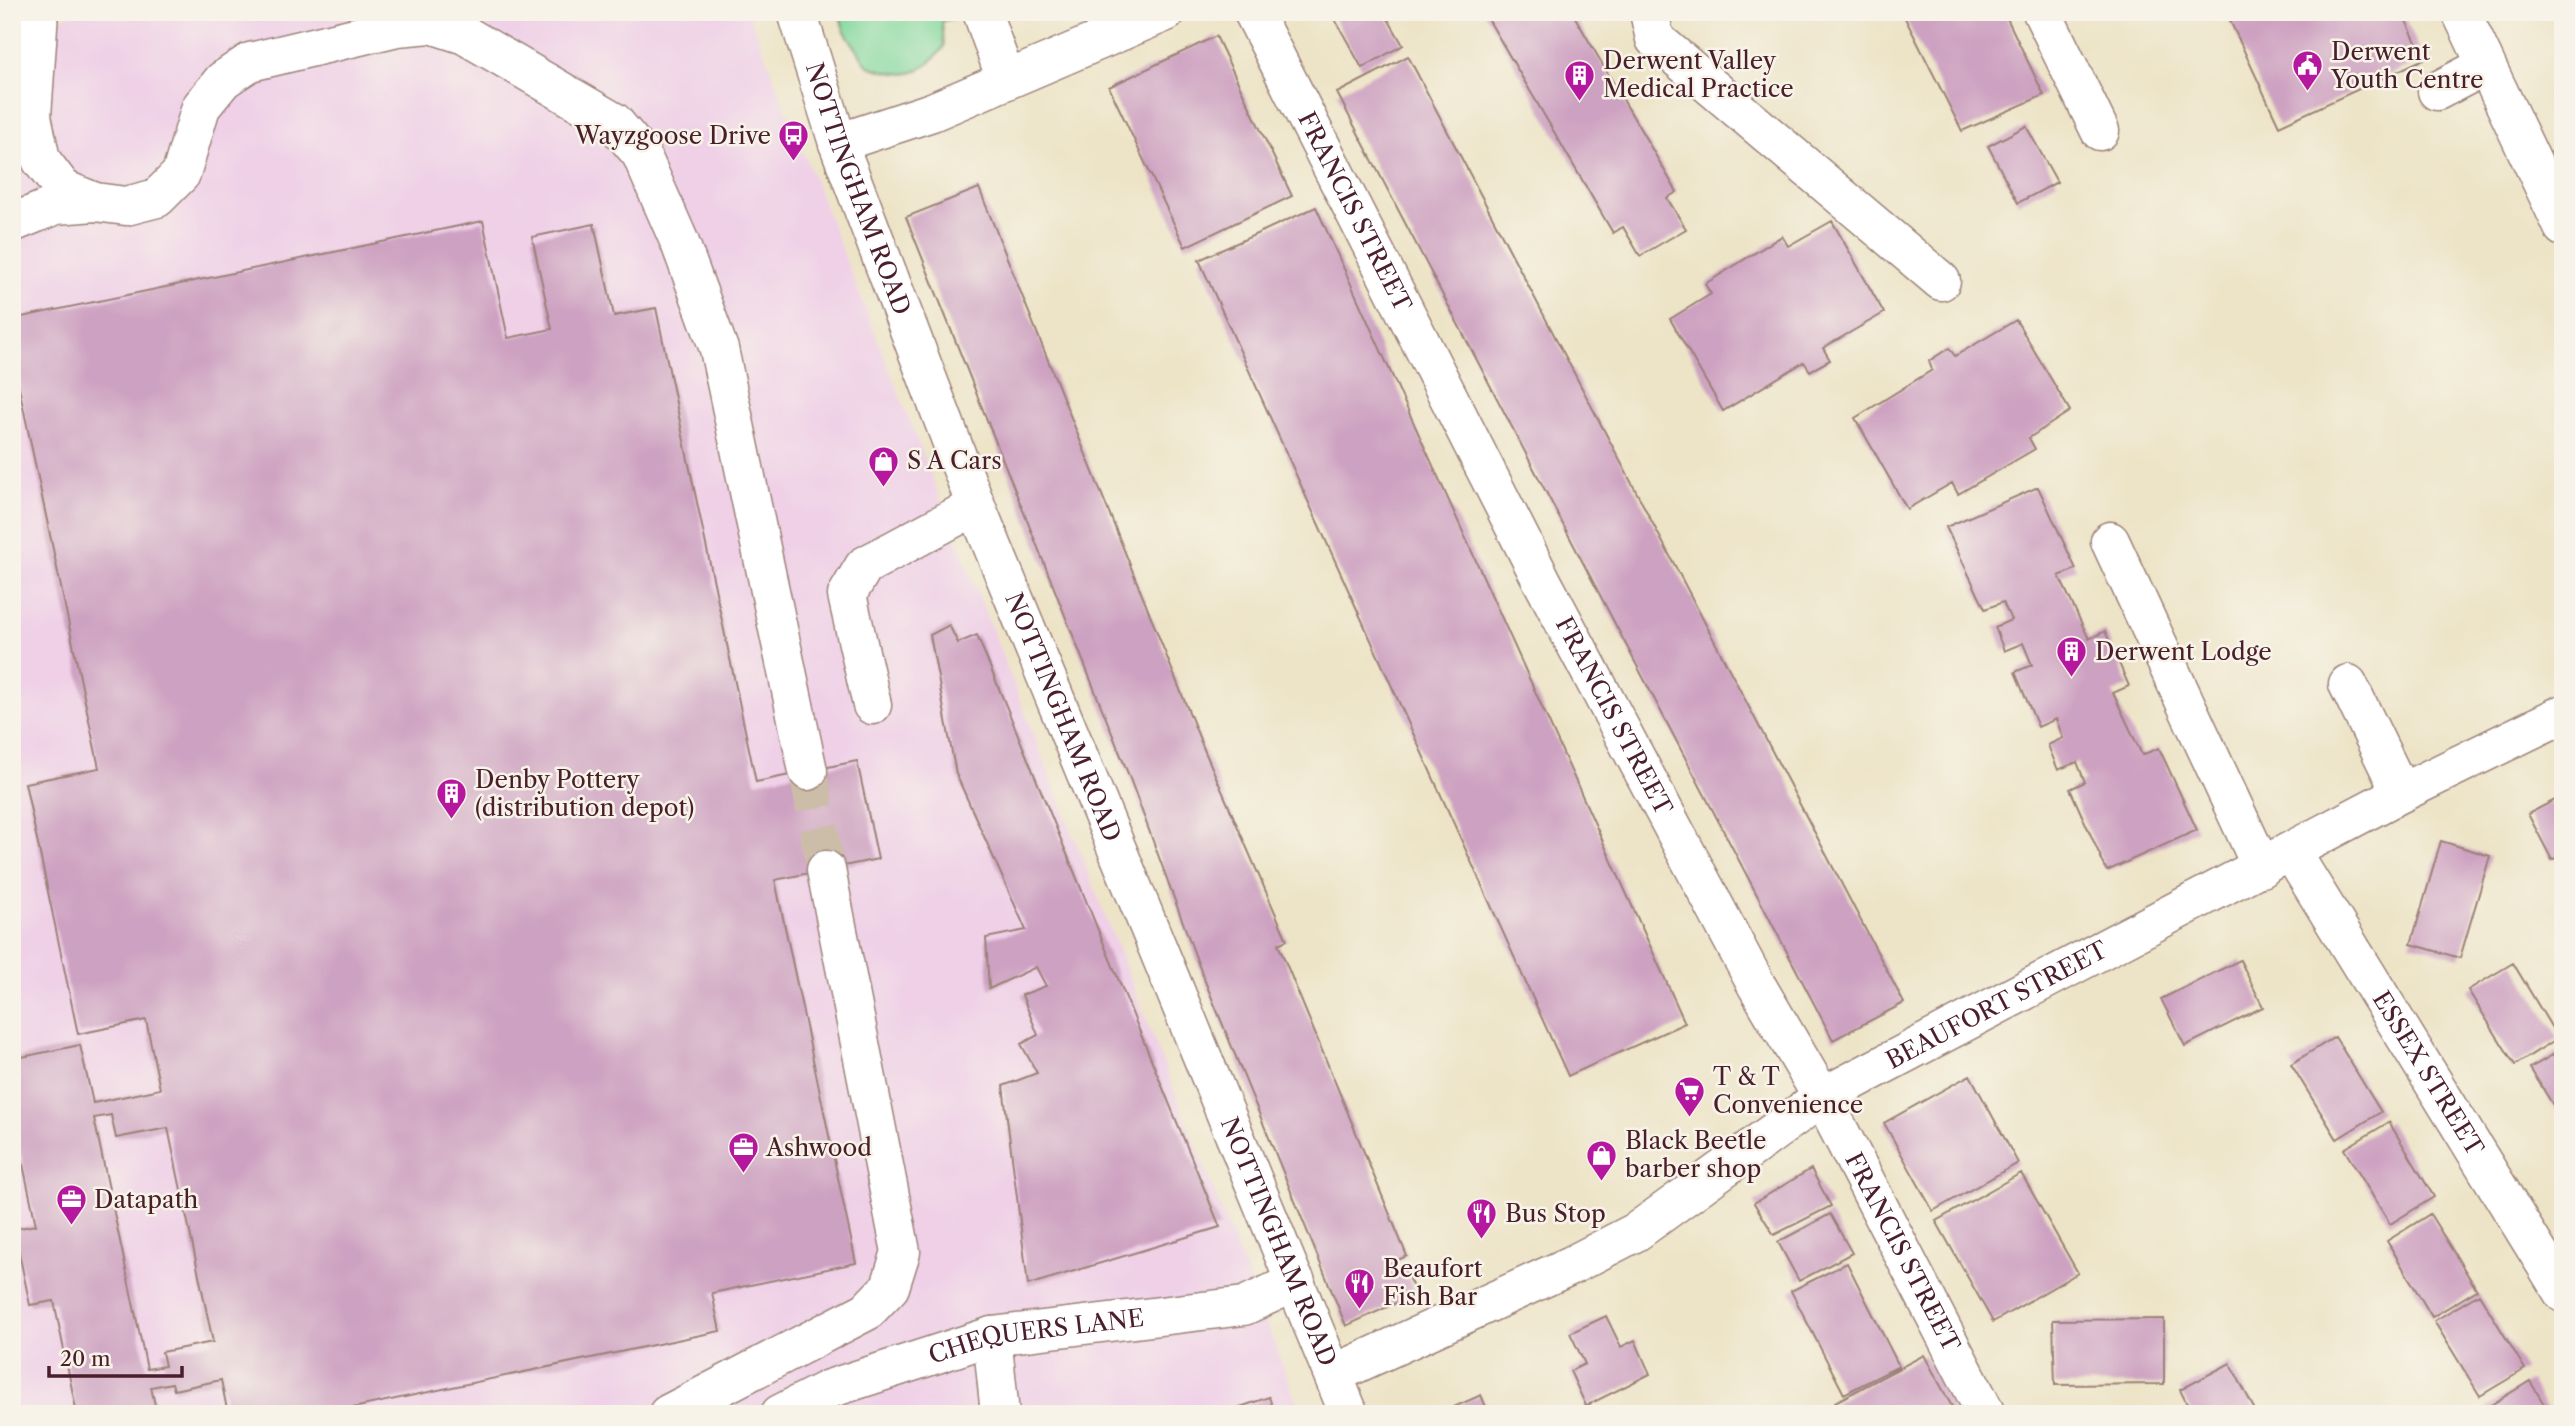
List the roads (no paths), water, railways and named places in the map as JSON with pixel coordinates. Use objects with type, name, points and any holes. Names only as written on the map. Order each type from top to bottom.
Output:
[{"type":"street","points":[[39,12],[32,116],[41,160],[63,189],[95,202]]},
{"type":"street","name":"NOTTINGHAM ROAD","points":[[797,12],[838,144],[976,506],[1349,1414]]},
{"type":"street","points":[[982,12],[1006,80]]},
{"type":"street","points":[[838,144],[932,112],[1166,12]]},
{"type":"street","name":"FRANCIS STREET","points":[[1252,12],[1542,581],[1757,986],[1822,1097],[1986,1414]]},
{"type":"street","points":[[1649,12],[1654,39],[1941,281]]},
{"type":"street","points":[[2042,12],[2100,131]]},
{"type":"street","points":[[2461,12],[2563,228]]},
{"type":"street","points":[[12,223],[56,205],[95,202],[126,206],[157,198],[181,174],[201,107],[223,80],[250,61],[397,27],[431,24],[465,35],[614,122],[640,154],[680,243],[719,349],[808,771]]},
{"type":"street","points":[[2437,91],[2485,66]]},
{"type":"street","points":[[872,705],[847,595],[864,566],[976,506]]},
{"type":"street","name":"ESSEX STREET","points":[[2110,541],[2277,860],[2563,1293]]},
{"type":"street","points":[[2348,684],[2401,793]]},
{"type":"street","name":"BEAUFORT STREET","points":[[1334,1374],[1572,1265],[1636,1232],[1822,1097],[2401,793],[2563,714]]},
{"type":"street","points":[[668,1414],[867,1311],[890,1286],[901,1252],[826,870]]},
{"type":"street","name":"CHEQUERS LANE","points":[[780,1414],[829,1390],[992,1336],[1244,1306],[1296,1282]]},
{"type":"street","points":[[992,1336],[1000,1414]]},
{"type":"tunnel","points":[[808,771],[826,870]]},
{"type":"place","name":"Derwent Youth Centre","points":[[2308,93]]},
{"type":"place","name":"Derwent Valley Medical Practice","points":[[1580,102]]},
{"type":"place","name":"Wayzgoose Drive","points":[[794,163]]},
{"type":"place","name":"S A Cars","points":[[884,488]]},
{"type":"place","name":"Derwent Lodge","points":[[2072,679]]},
{"type":"place","name":"Denby Pottery (distribution depot)","points":[[452,821]]},
{"type":"place","name":"T & T Convenience","points":[[1690,1118]]},
{"type":"place","name":"Ashwood","points":[[743,1175]]},
{"type":"place","name":"Black Beetle barber shop","points":[[1602,1182]]},
{"type":"place","name":"Datapath","points":[[71,1227]]},
{"type":"place","name":"Bus Stop","points":[[1482,1241]]},
{"type":"place","name":"Beaufort Fish Bar","points":[[1360,1310]]}]
